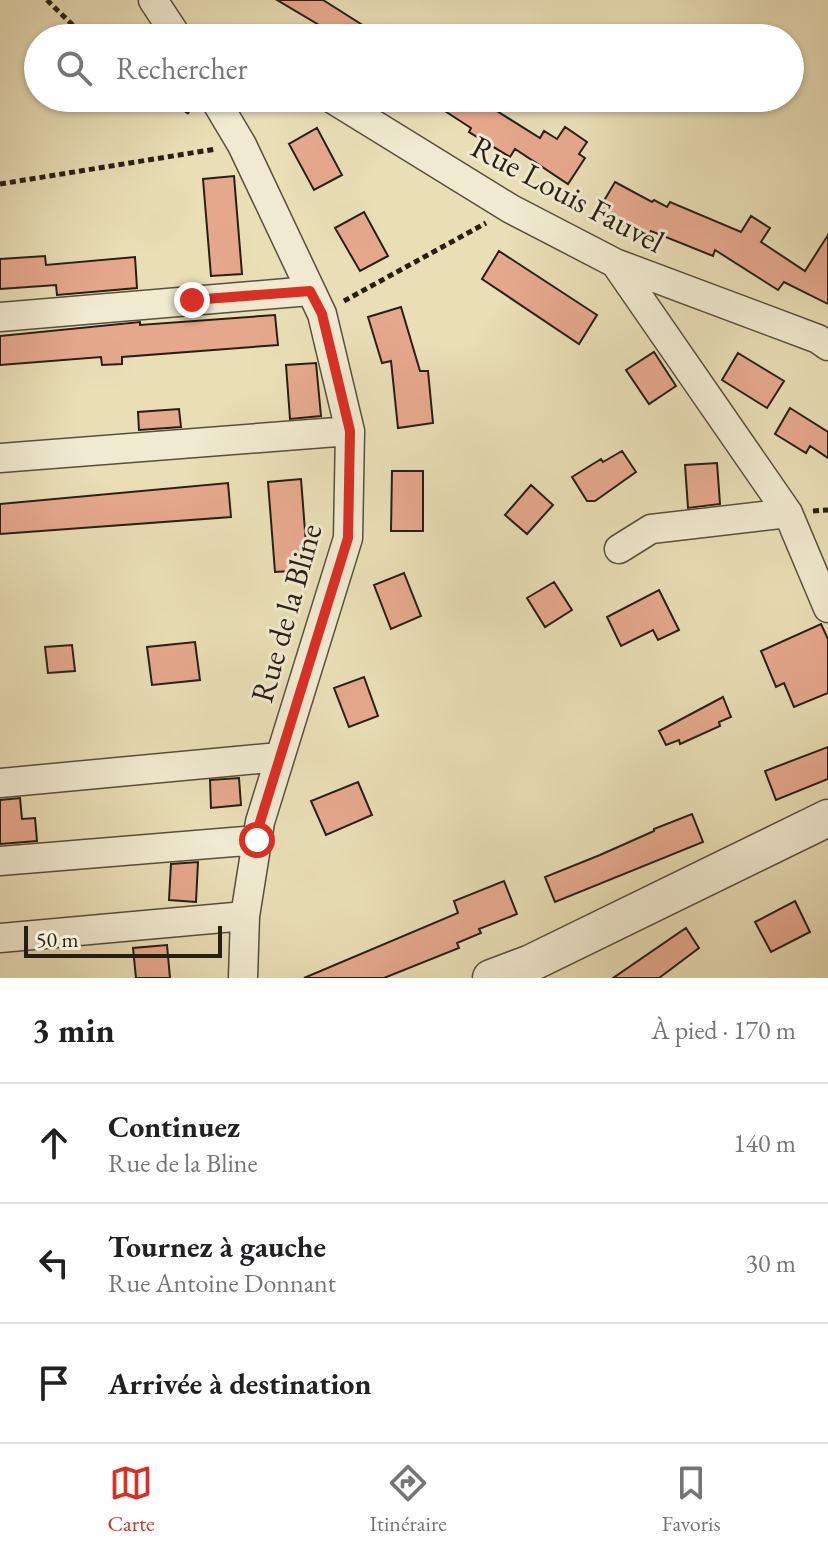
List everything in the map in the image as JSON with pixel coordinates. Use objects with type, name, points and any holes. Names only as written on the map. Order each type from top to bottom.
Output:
[{"type":"street","points":[[153,0],[169,24]]},
{"type":"street","name":"Rue de la Bline","points":[[222,112],[242,145],[316,302],[350,431],[348,538],[260,822],[245,916],[243,978]]},
{"type":"street","name":"Rue Louis Fauvel","points":[[354,112],[511,209],[615,263],[818,339],[828,346]]},
{"type":"street","points":[[615,263],[788,513],[828,608]]},
{"type":"street","points":[[0,317],[316,302]]},
{"type":"street","points":[[0,458],[350,431]]},
{"type":"street","points":[[619,549],[651,529],[788,513]]},
{"type":"street","points":[[0,783],[279,757]]},
{"type":"street","points":[[491,978],[536,970],[828,818]]},
{"type":"street","points":[[0,861],[257,840]]},
{"type":"street","points":[[0,938],[245,916]]},
{"type":"path","points":[[47,0],[72,24]]},
{"type":"path","points":[[0,184],[242,145]]},
{"type":"path","points":[[316,302],[511,209]]},
{"type":"building","points":[[277,0],[323,0],[361,24],[317,24]]},
{"type":"building","points":[[446,112],[498,112],[540,138],[544,131],[557,139],[565,127],[587,142],[579,154],[585,158],[568,184],[515,149],[510,157],[469,132],[471,128]]},
{"type":"building","points":[[317,128],[342,175],[314,190],[289,144]]},
{"type":"building","points":[[234,176],[242,274],[211,276],[203,179]]},
{"type":"building","points":[[615,182],[652,202],[654,200],[667,207],[670,202],[741,232],[751,216],[770,228],[761,242],[805,271],[828,235],[828,304],[784,282],[778,290],[715,250],[713,256],[651,231],[649,236],[637,233],[598,211]]},
{"type":"building","points":[[364,212],[388,256],[360,271],[335,228]]},
{"type":"building","points":[[499,251],[597,315],[579,344],[482,279]]},
{"type":"building","points":[[45,256],[46,265],[135,257],[137,288],[57,295],[56,285],[0,289],[0,259]]},
{"type":"building","points":[[401,307],[420,371],[428,371],[433,423],[398,428],[391,361],[382,363],[368,317]]},
{"type":"building","points":[[275,315],[278,345],[122,357],[122,364],[102,365],[101,357],[0,365],[0,336],[140,322],[140,325]]},
{"type":"building","points":[[654,352],[676,386],[649,404],[626,370]]},
{"type":"building","points":[[738,353],[784,381],[767,408],[722,380]]},
{"type":"building","points":[[316,363],[321,416],[290,419],[286,365]]},
{"type":"building","points":[[790,408],[828,432],[828,458],[810,446],[806,453],[775,434]]},
{"type":"building","points":[[179,409],[181,427],[139,430],[138,412]]},
{"type":"building","points":[[622,451],[636,472],[595,501],[587,501],[572,477],[601,459],[603,462]]},
{"type":"building","points":[[717,463],[720,504],[688,508],[685,465]]},
{"type":"building","points":[[392,471],[423,471],[423,531],[391,531]]},
{"type":"building","points":[[301,479],[308,570],[275,572],[268,482]]},
{"type":"building","points":[[228,483],[231,517],[0,534],[0,504]]},
{"type":"building","points":[[531,485],[553,505],[527,534],[505,515]]},
{"type":"building","points":[[404,573],[421,616],[391,629],[374,585]]},
{"type":"building","points":[[554,582],[572,610],[545,627],[527,598]]},
{"type":"building","points":[[659,590],[679,630],[658,640],[653,630],[621,646],[607,617]]},
{"type":"building","points":[[821,624],[828,639],[828,693],[794,707],[784,683],[776,687],[761,651]]},
{"type":"building","points":[[195,642],[200,680],[152,685],[147,647]]},
{"type":"building","points":[[72,645],[75,671],[48,673],[45,647]]},
{"type":"building","points":[[364,677],[378,716],[349,727],[334,688]]},
{"type":"building","points":[[723,697],[731,717],[719,722],[720,726],[680,744],[679,740],[666,745],[659,731]]},
{"type":"building","points":[[828,747],[828,779],[776,800],[765,771]]},
{"type":"building","points":[[239,778],[241,805],[211,808],[210,780]]},
{"type":"building","points":[[358,782],[372,815],[326,835],[311,801]]},
{"type":"building","points":[[20,798],[22,819],[35,818],[37,841],[0,844],[0,800]]},
{"type":"building","points":[[692,814],[703,842],[555,902],[545,877]]},
{"type":"building","points":[[198,862],[196,902],[169,900],[171,864]]},
{"type":"building","points":[[504,881],[517,914],[479,929],[481,933],[457,943],[459,948],[384,978],[304,978],[458,913],[454,901]]},
{"type":"building","points":[[795,901],[810,932],[771,952],[755,922]]},
{"type":"building","points":[[686,928],[699,948],[659,978],[613,978]]},
{"type":"building","points":[[167,945],[170,978],[136,978],[133,948]]},
{"type":"route","points":[[192,300],[310,291],[322,314],[350,431],[348,538],[257,840]]}]
